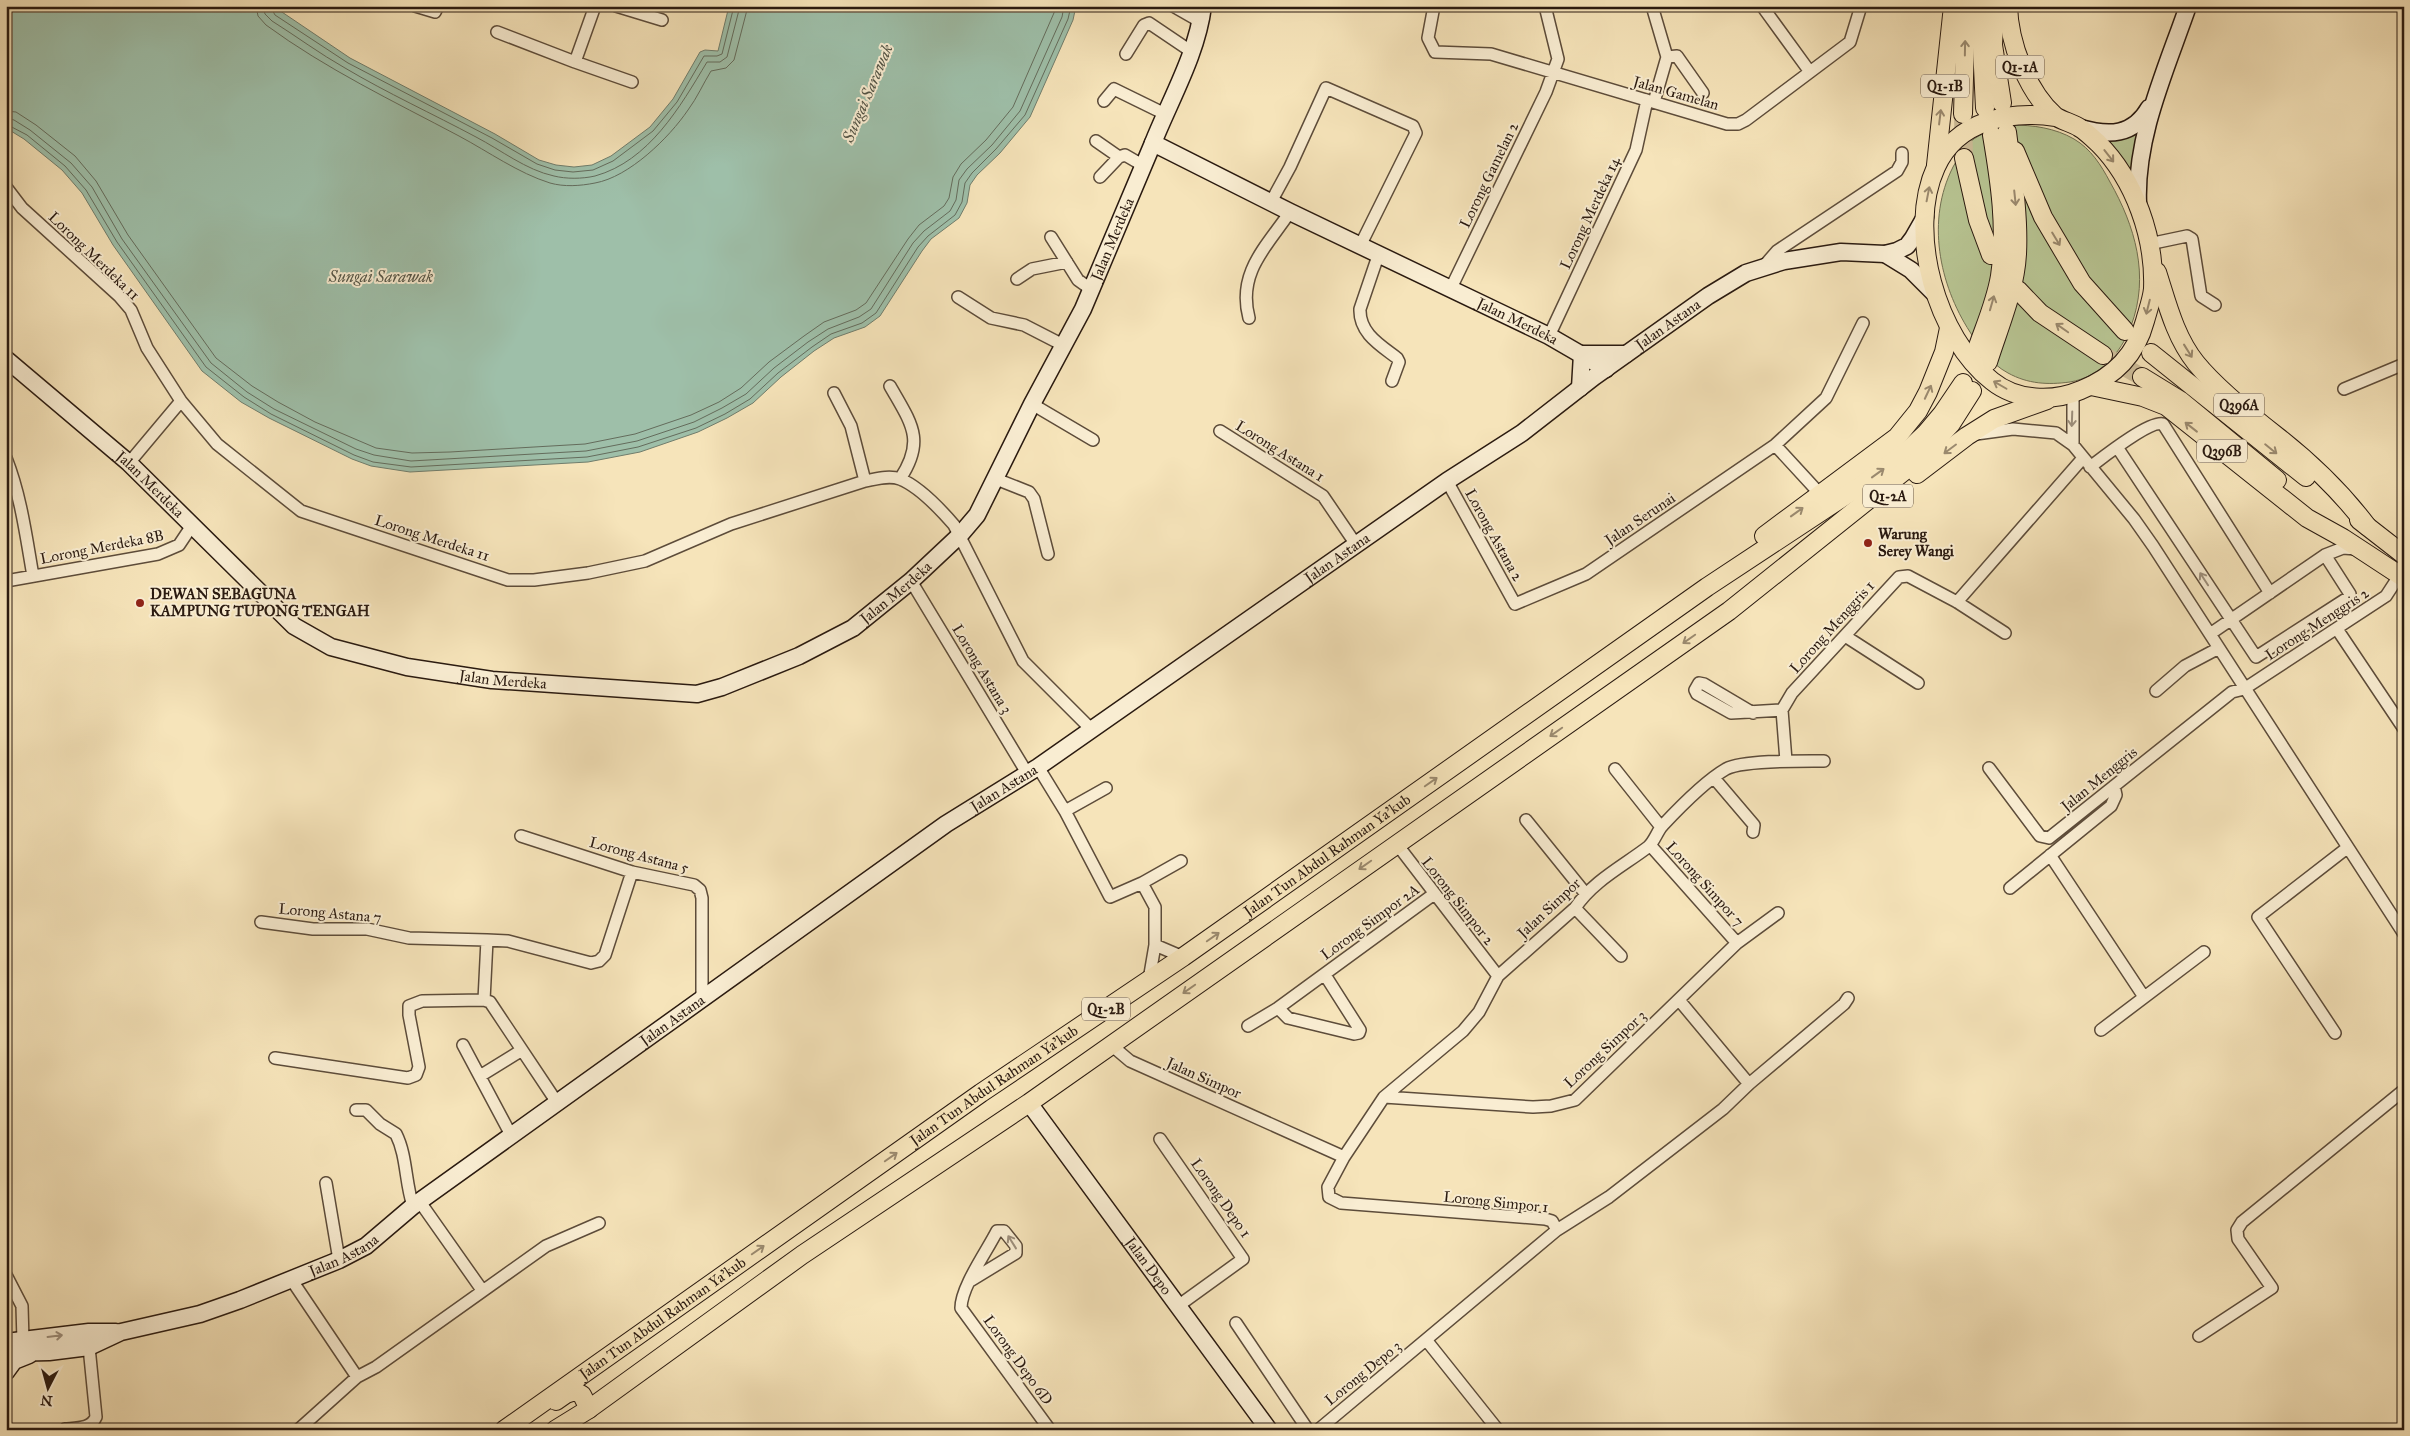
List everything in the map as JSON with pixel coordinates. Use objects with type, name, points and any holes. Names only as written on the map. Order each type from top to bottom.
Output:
[{"type":"main road","name":"Q1-1B","points":[[1936,165],[1953,6]]},
{"type":"main road","points":[[1963,114],[1966,6]]},
{"type":"main road","points":[[1980,6],[1985,108]]},
{"type":"main road","points":[[1995,6],[1993,45],[2002,103]]},
{"type":"main road","name":"Q1-1A","points":[[2008,6],[2013,43],[2020,67],[2056,117]]},
{"type":"main road","points":[[2138,206],[2138,170],[2149,123],[2188,6]]},
{"type":"main road","points":[[1153,143],[1192,52],[1202,14]]},
{"type":"main road","points":[[2080,128],[2112,161],[2138,206],[2151,250],[2153,290],[2144,325],[2135,346],[2113,373],[2091,386],[2064,395],[2030,397],[2003,388],[1993,381],[1975,364],[1949,328],[1936,295],[1926,256],[1925,217],[1929,190],[1936,165],[1955,141],[1989,120],[2025,114],[2056,117],[2080,128],[2104,133],[2134,126],[2142,120],[2158,93]]},
{"type":"main road","points":[[1982,355],[2011,290],[2017,255],[2016,203],[2000,133],[2043,217],[2082,283],[2125,331]]},
{"type":"main road","name":"Jalan Merdeka","points":[[6,359],[129,463],[193,524],[294,626],[331,646],[363,656],[435,671],[492,680],[600,689],[698,694],[722,687],[800,656],[853,628],[911,581],[960,535],[977,514],[996,479],[1032,404],[1092,290],[1153,143],[1290,212],[1549,336],[1606,369]]},
{"type":"main road","points":[[1964,158],[1978,220],[1991,255]]},
{"type":"main road","points":[[1885,254],[1898,251],[1907,246],[1925,217]]},
{"type":"main road","name":"Q396A","points":[[2151,250],[2170,314],[2180,338],[2196,363],[2259,423],[2279,438],[2346,498],[2367,526],[2404,555]]},
{"type":"main road","name":"Jalan Astana","points":[[6,1353],[49,1352],[89,1347],[121,1332],[200,1314],[339,1260],[366,1246],[417,1204],[511,1135],[558,1104],[961,814],[1033,770],[1092,730],[1357,546],[1447,481],[1522,433],[1626,354],[1708,296],[1746,273],[1764,266],[1822,254],[1885,254]]},
{"type":"main road","points":[[1885,254],[1911,270],[1936,295]]},
{"type":"main road","points":[[2018,290],[2040,313],[2103,355]]},
{"type":"main road","name":"Q1-2B","points":[[1706,588],[1720,567],[1821,495],[1897,437],[1918,411],[1928,392],[1944,352],[1949,328]]},
{"type":"main road","points":[[2151,353],[2367,526]]},
{"type":"main road","points":[[1580,388],[1582,354],[1626,354]]},
{"type":"main road","points":[[2142,377],[2181,401],[2315,510],[2343,538]]},
{"type":"main road","name":"Q396B","points":[[2091,386],[2143,397],[2166,406],[2307,518],[2343,538],[2402,577]]},
{"type":"main road","name":"Jalan Tun Abdul Rahman Ya'kub","points":[[504,1430],[981,1093],[1183,957],[1706,588],[1860,486],[1908,450],[1968,387],[1950,424],[1917,461],[1729,611],[1110,1044],[1029,1103],[802,1255],[589,1408],[555,1430]]},
{"type":"main road","name":"Q1-2A","points":[[1729,611],[1758,599],[1967,436],[1994,419],[2064,395]]},
{"type":"main road","name":"Jalan Depo","points":[[1029,1103],[1269,1430]]},
{"type":"main road","name":"Jalan Astana","points":[[6,1342],[89,1332],[121,1332]]},
{"type":"main road","points":[[6,1372],[14,1362],[23,1357],[49,1352]]},
{"type":"main road","points":[[511,1430],[566,1394],[575,1392],[582,1395],[589,1408]]},
{"type":"street","points":[[415,6],[434,12],[438,6]]},
{"type":"street","points":[[575,62],[595,6]]},
{"type":"street","points":[[616,6],[662,20]]},
{"type":"street","points":[[1173,6],[1202,14]]},
{"type":"street","name":"Jalan Gamelan","points":[[1434,6],[1428,38],[1435,52],[1491,54],[1727,124],[1738,124],[1850,42],[1861,6]]},
{"type":"street","name":"Lorong Gamelan 2","points":[[1451,288],[1546,92],[1558,59],[1545,6]]},
{"type":"street","points":[[1652,6],[1667,57],[1677,56],[1703,93]]},
{"type":"street","points":[[1762,6],[1810,72]]},
{"type":"street","points":[[1126,54],[1144,25],[1148,23],[1192,52]]},
{"type":"street","points":[[497,32],[632,82]]},
{"type":"street","name":"Lorong Merdeka 14","points":[[1549,336],[1636,150],[1667,57]]},
{"type":"street","points":[[1271,202],[1290,167],[1326,88],[1412,126],[1416,133],[1360,244]]},
{"type":"street","points":[[1104,101],[1114,89],[1165,114]]},
{"type":"street","points":[[1096,141],[1119,157]]},
{"type":"street","points":[[1764,266],[1777,252],[1897,171],[1902,162],[1902,153]]},
{"type":"street","points":[[1100,177],[1119,157],[1125,155],[1130,156],[1144,166]]},
{"type":"street","name":"Lorong Merdeka 11","points":[[6,186],[22,208],[119,296],[131,310],[147,348],[181,401],[217,444],[301,511],[508,580],[534,580],[588,573],[645,561],[731,524],[865,481],[884,477],[900,479]]},
{"type":"street","points":[[1249,318],[1245,294],[1249,272],[1290,212]]},
{"type":"street","points":[[1051,236],[1078,280],[1092,290]]},
{"type":"street","points":[[2151,250],[2187,236],[2192,239],[2201,296],[2215,305]]},
{"type":"street","points":[[1379,253],[1360,309],[1360,319],[1362,328],[1397,358],[1399,362],[1392,381]]},
{"type":"street","points":[[1016,279],[1032,269],[1067,262]]},
{"type":"street","points":[[958,297],[991,318],[1024,325],[1063,345]]},
{"type":"street","name":"Jalan Serunai","points":[[1515,604],[1586,574],[1775,445],[1826,398],[1863,323]]},
{"type":"street","points":[[2344,389],[2404,364]]},
{"type":"street","points":[[890,386],[907,416],[915,443],[912,462],[900,479],[941,509],[960,535],[1023,661],[1092,730]]},
{"type":"street","points":[[834,393],[851,426],[865,481]]},
{"type":"street","points":[[2064,395],[2073,445]]},
{"type":"street","points":[[129,463],[181,401]]},
{"type":"street","points":[[1032,404],[1093,440]]},
{"type":"street","points":[[1957,602],[2086,462],[2117,447],[2155,424],[2162,424],[2270,593]]},
{"type":"street","points":[[1967,436],[2001,430],[2056,432],[2073,445],[2134,519],[2404,934]]},
{"type":"street","name":"Lorong Astana 1","points":[[1220,431],[1323,496],[1357,546]]},
{"type":"street","points":[[1775,445],[1821,495]]},
{"type":"street","points":[[2117,447],[2254,656],[2260,656],[2347,599],[2350,594],[2325,554]]},
{"type":"street","points":[[6,458],[14,477],[32,576]]},
{"type":"street","points":[[996,479],[1029,492],[1034,499],[1048,554]]},
{"type":"street","name":"Lorong Astana 2","points":[[1447,481],[1515,604]]},
{"type":"street","name":"Lorong Merdeka 8B","points":[[6,581],[170,550],[179,545],[193,524]]},
{"type":"street","points":[[2210,634],[2325,554],[2343,548],[2358,549]]},
{"type":"street","name":"Lorong Menggris 1","points":[[1782,710],[1792,693],[1899,577],[1908,576],[1957,602],[2005,633]]},
{"type":"street","name":"Lorong Menggris 2","points":[[2244,689],[2386,596],[2402,577]]},
{"type":"street","name":"Lorong Astana 3","points":[[911,581],[1033,770],[1065,811],[1110,897],[1142,883]]},
{"type":"street","points":[[2337,629],[2404,729]]},
{"type":"street","points":[[1845,636],[1918,683]]},
{"type":"street","points":[[2156,691],[2186,666],[2219,648]]},
{"type":"street","name":"Jalan Menggris","points":[[1989,768],[2040,836],[2044,839],[2049,838],[2232,692],[2244,689]]},
{"type":"street","points":[[1753,713],[1782,710],[1786,761]]},
{"type":"street","name":"Jalan Simpor","points":[[1328,1186],[1344,1157],[1384,1097],[1463,1031],[1479,1012],[1498,976],[1576,908],[1585,893],[1650,845],[1661,826],[1714,778],[1726,769],[1735,766],[1786,761],[1824,761]]},
{"type":"street","points":[[1615,769],[1661,826]]},
{"type":"street","points":[[1714,778],[1754,825],[1753,832]]},
{"type":"street","points":[[2010,888],[2111,806],[2116,795],[2114,786]]},
{"type":"street","points":[[1065,811],[1106,788]]},
{"type":"street","points":[[1526,820],[1585,893]]},
{"type":"street","name":"Lorong Astana 5","points":[[521,836],[632,872],[694,885],[700,890],[702,1000]]},
{"type":"street","name":"Lorong Simpor 2","points":[[1396,844],[1498,976]]},
{"type":"street","name":"Lorong Simpor 7","points":[[1650,845],[1737,942]]},
{"type":"street","points":[[2335,1032],[2258,917],[2347,848]]},
{"type":"street","points":[[2050,855],[2144,997]]},
{"type":"street","points":[[1149,980],[1155,945],[1155,907],[1142,883],[1181,861]]},
{"type":"street","name":"Lorong Astana 7","points":[[261,922],[313,929],[368,929],[409,938],[508,942],[590,963],[599,961],[605,956],[632,872]]},
{"type":"street","name":"Lorong Simpor 2A","points":[[1248,1026],[1278,1008],[1325,975],[1434,894]]},
{"type":"street","points":[[1576,908],[1621,956]]},
{"type":"street","name":"Lorong Simpor 3","points":[[1384,1097],[1533,1107],[1566,1104],[1575,1100],[1737,942],[1778,913]]},
{"type":"street","points":[[484,1000],[486,940]]},
{"type":"street","points":[[1155,945],[1183,957]]},
{"type":"street","points":[[2101,1030],[2204,952]]},
{"type":"street","name":"Lorong Simpor 2A","points":[[1278,1008],[1288,1018],[1354,1034],[1359,1033],[1360,1030],[1325,975]]},
{"type":"street","points":[[1557,1230],[1609,1198],[1723,1109],[1749,1084],[1844,1004],[1848,998]]},
{"type":"street","points":[[275,1058],[408,1078],[416,1075],[419,1066],[409,1006],[422,1001],[484,1000],[490,1002],[558,1104]]},
{"type":"street","points":[[1679,1000],[1749,1084]]},
{"type":"street","name":"Jalan Simpor","points":[[1110,1044],[1130,1061],[1344,1157]]},
{"type":"street","points":[[463,1045],[511,1135]]},
{"type":"street","points":[[480,1076],[522,1050]]},
{"type":"street","points":[[2199,1336],[2272,1288],[2238,1239],[2237,1230],[2242,1222],[2404,1090]]},
{"type":"street","points":[[356,1110],[366,1110],[380,1124],[396,1134],[403,1155],[408,1189],[417,1204],[482,1290]]},
{"type":"street","name":"Lorong Depo 1","points":[[1160,1139],[1243,1259],[1178,1306]]},
{"type":"street","points":[[326,1183],[339,1260]]},
{"type":"street","name":"Lorong Simpor 1","points":[[1328,1186],[1329,1197],[1341,1203],[1545,1219],[1552,1222],[1557,1230],[1426,1341]]},
{"type":"street","points":[[298,1430],[357,1377],[376,1366],[482,1290],[504,1278],[546,1246],[599,1223]]},
{"type":"street","points":[[1004,1231],[1016,1246],[1016,1253],[970,1281],[997,1232],[1004,1231]]},
{"type":"street","points":[[6,1275],[22,1306],[23,1340]]},
{"type":"street","points":[[291,1279],[357,1377]]},
{"type":"street","name":"Lorong Depo 6D","points":[[970,1281],[961,1299],[961,1308],[1050,1430]]},
{"type":"street","points":[[1236,1323],[1308,1430]]},
{"type":"street","points":[[1426,1341],[1498,1430]]},
{"type":"street","name":"Lorong Depo 3","points":[[1318,1430],[1426,1341]]},
{"type":"street","points":[[66,1429],[87,1427],[93,1423],[96,1417],[89,1347]]},
{"type":"shaded area","points":[[2012,125],[2052,130],[2080,143],[2095,158],[2103,170],[2119,199],[2133,234],[2139,270],[2139,289],[2137,307],[2127,336],[2115,354],[2100,369],[2091,375],[2070,382],[2046,383],[2031,381],[2016,377],[1996,365],[1978,344],[1959,313],[1944,273],[1938,230],[1940,208],[1945,187],[1953,167],[1965,148],[1974,139],[1990,131]]},
{"type":"shaded area","points":[[2139,130],[2131,173],[2122,157],[2105,138]]},
{"type":"water","name":"Sungai Sarawak","points":[[6,6],[273,6],[350,58],[495,134],[539,160],[556,165],[574,167],[592,165],[611,156],[650,127],[673,99],[700,52],[705,50],[718,51],[729,6],[1076,6],[1073,20],[1030,117],[1000,153],[977,175],[970,185],[967,203],[959,218],[931,239],[880,316],[865,327],[834,338],[814,351],[781,377],[753,403],[727,418],[698,432],[640,452],[588,462],[410,472],[371,466],[352,459],[241,402],[202,371],[113,245],[82,193],[62,170],[24,139],[6,128]]},
{"type":"tunnel","points":[[1963,114],[1964,158]]},
{"type":"tunnel","points":[[2103,355],[2142,377]]},
{"type":"place","name":"Warung Serey Wangi","points":[[1868,543]]},
{"type":"place","name":"DEWAN SEBAGUNA KAMPUNG TUPONG TENGAH","points":[[140,603]]}]
